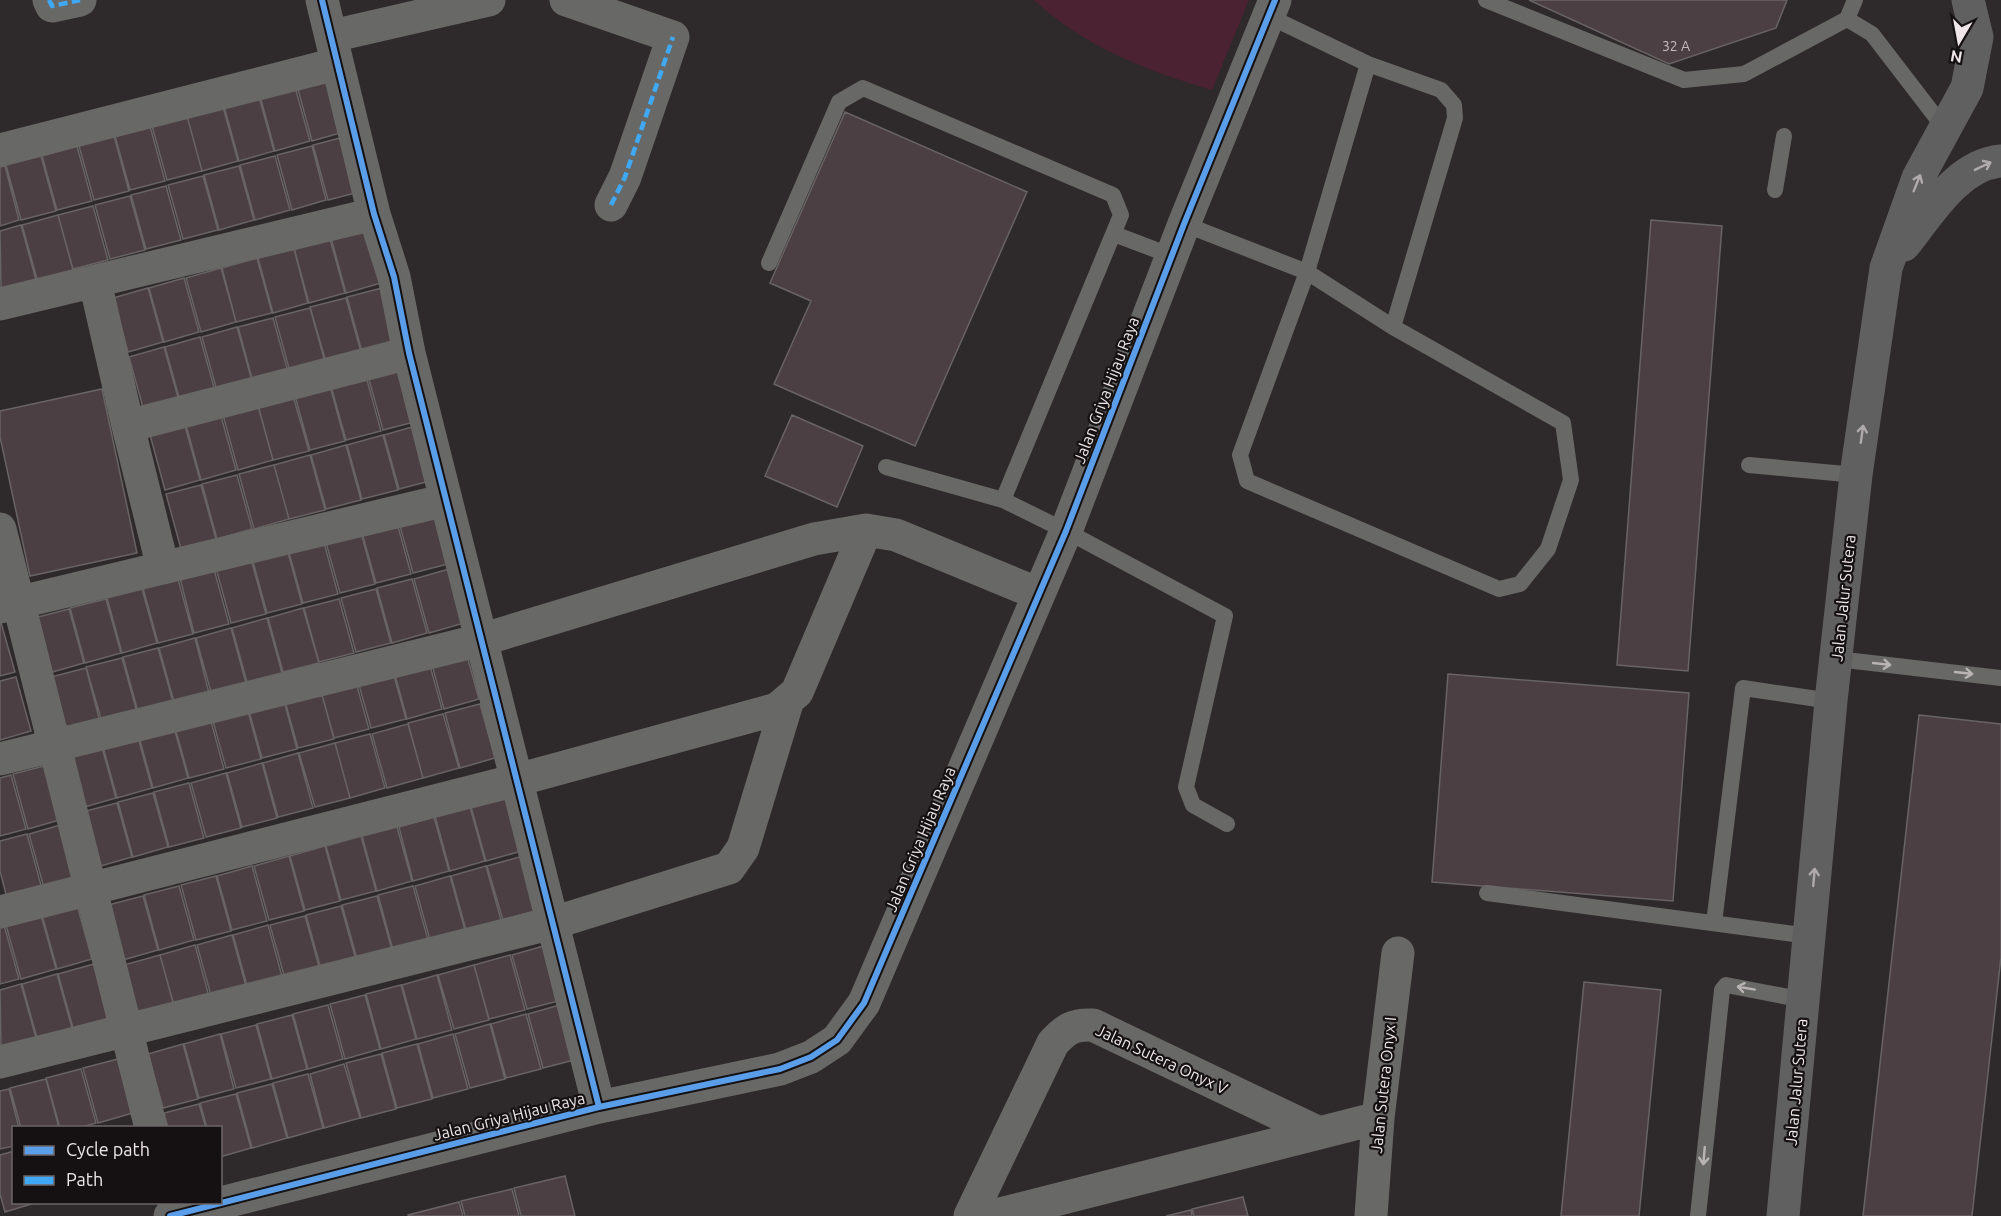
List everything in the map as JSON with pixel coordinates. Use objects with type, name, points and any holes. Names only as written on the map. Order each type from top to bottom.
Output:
[{"type":"main road","name":"Jalan Jalur Sutera","points":[[1783,1216],[1831,701],[1856,476],[1886,268],[1918,178],[1967,88],[1977,37],[1968,0]]},
{"type":"main road","points":[[1886,268],[1947,190],[1986,162],[2001,161]]},
{"type":"street","points":[[49,0],[52,6],[80,0]]},
{"type":"street","points":[[322,0],[599,1107]]},
{"type":"street","points":[[0,150],[334,50],[489,0]]},
{"type":"street","points":[[567,0],[674,37],[625,177],[611,206]]},
{"type":"street","name":"Jalan Griya Hijau Raya","points":[[222,1203],[599,1107],[780,1069],[811,1057],[837,1040],[864,1003],[1066,531],[1184,224],[1272,8]]},
{"type":"street","points":[[0,304],[374,213]]},
{"type":"street","points":[[95,282],[163,568]]},
{"type":"street","points":[[128,426],[409,353]]},
{"type":"street","points":[[9,605],[446,500]]},
{"type":"street","points":[[0,528],[9,605],[55,745],[151,1126]]},
{"type":"street","points":[[0,912],[516,780],[765,713],[787,703],[797,692],[866,530]]},
{"type":"street","points":[[0,759],[481,640],[814,538],[866,530],[896,536],[1039,594]]},
{"type":"street","points":[[0,1062],[553,922],[729,868],[743,848],[787,703]]},
{"type":"street","name":"Jalan Sutera Onyx I","points":[[1371,1216],[1378,1118],[1398,953]]},
{"type":"street","name":"Jalan Sutera Onyx V","points":[[970,1216],[1053,1043],[1065,1030],[1076,1024],[1093,1025],[1317,1132]]},
{"type":"street","points":[[992,1216],[1378,1118]]},
{"type":"street","name":"Jalan Griya Hijau Raya","points":[[171,1216],[218,1204]]},
{"type":"lane","points":[[1486,0],[1684,80],[1744,74],[1847,19],[1855,0]]},
{"type":"lane","points":[[1272,8],[1368,64],[1441,90],[1454,105],[1455,118],[1393,327]]},
{"type":"lane","points":[[1847,19],[1872,34],[1946,129]]},
{"type":"lane","points":[[1184,224],[1307,272],[1393,327],[1563,423],[1571,480],[1548,549],[1520,584],[1498,589],[1247,481],[1240,455],[1307,272],[1368,64]]},
{"type":"lane","points":[[769,263],[839,102],[863,88],[1113,195],[1122,215],[1003,500]]},
{"type":"lane","points":[[1775,190],[1784,136]]},
{"type":"lane","points":[[1114,234],[1172,256]]},
{"type":"lane","points":[[1749,465],[1856,476]]},
{"type":"lane","points":[[886,467],[1003,500],[1225,616],[1186,787],[1193,805],[1227,824]]},
{"type":"lane","points":[[1837,659],[2001,678]]},
{"type":"lane","points":[[1714,923],[1743,688],[1831,701]]},
{"type":"lane","points":[[1487,893],[1809,936]]},
{"type":"lane","points":[[1698,1216],[1722,990],[1726,985],[1804,1000]]},
{"type":"shaded area","points":[[1034,0],[1249,0],[1212,90],[1164,75],[1118,56],[1074,31]]},
{"type":"building","points":[[1529,0],[1787,0],[1776,28],[1669,64]]},
{"type":"building","points":[[332,77],[347,131],[312,141],[297,86]]},
{"type":"building","points":[[295,87],[310,141],[275,151],[260,96]]},
{"type":"building","points":[[259,97],[274,151],[239,161],[224,106]]},
{"type":"building","points":[[223,107],[238,161],[202,171],[187,116]]},
{"type":"building","points":[[845,112],[1027,192],[915,446],[774,384],[811,301],[770,283]]},
{"type":"building","points":[[187,116],[202,171],[167,180],[152,126]]},
{"type":"building","points":[[150,126],[165,181],[130,190],[115,136]]},
{"type":"building","points":[[114,136],[129,191],[94,200],[79,146]]},
{"type":"building","points":[[348,136],[363,191],[328,200],[313,145]]},
{"type":"building","points":[[77,146],[92,201],[57,210],[42,156]]},
{"type":"building","points":[[312,146],[326,200],[292,210],[277,155]]},
{"type":"building","points":[[41,156],[56,211],[21,220],[6,165]]},
{"type":"building","points":[[275,156],[290,210],[255,220],[240,165]]},
{"type":"building","points":[[5,166],[19,220],[0,226],[0,167]]},
{"type":"building","points":[[239,166],[254,220],[219,230],[204,175]]},
{"type":"building","points":[[203,176],[218,230],[183,239],[168,185]]},
{"type":"building","points":[[166,186],[181,240],[146,249],[131,195]]},
{"type":"building","points":[[130,196],[145,250],[110,259],[95,205]]},
{"type":"building","points":[[93,206],[108,260],[73,269],[58,215]]},
{"type":"building","points":[[58,215],[73,270],[37,279],[22,225]]},
{"type":"building","points":[[1651,220],[1722,226],[1688,671],[1617,665]]},
{"type":"building","points":[[21,225],[36,280],[1,289],[0,231]]},
{"type":"building","points":[[366,229],[381,283],[346,293],[331,238]]},
{"type":"building","points":[[330,239],[345,293],[309,303],[294,248]]},
{"type":"building","points":[[294,249],[308,303],[273,313],[258,258]]},
{"type":"building","points":[[257,258],[272,313],[236,322],[222,268]]},
{"type":"building","points":[[221,268],[236,322],[201,332],[186,278]]},
{"type":"building","points":[[184,278],[199,332],[164,342],[149,288]]},
{"type":"building","points":[[148,288],[163,342],[128,352],[113,298]]},
{"type":"building","points":[[382,288],[397,342],[362,352],[347,297]]},
{"type":"building","points":[[346,298],[361,352],[326,362],[310,307]]},
{"type":"building","points":[[310,308],[325,362],[290,372],[275,317]]},
{"type":"building","points":[[273,318],[288,372],[253,382],[238,327]]},
{"type":"building","points":[[237,327],[252,381],[217,391],[202,337]]},
{"type":"building","points":[[200,337],[215,391],[180,401],[165,347]]},
{"type":"building","points":[[164,347],[179,401],[144,411],[129,357]]},
{"type":"building","points":[[403,366],[418,421],[383,430],[368,376]]},
{"type":"building","points":[[366,376],[381,431],[346,440],[331,386]]},
{"type":"building","points":[[330,386],[345,441],[310,450],[295,396]]},
{"type":"building","points":[[102,389],[137,553],[30,576],[0,437],[0,411]]},
{"type":"building","points":[[293,396],[309,451],[273,460],[258,405]]},
{"type":"building","points":[[258,406],[273,460],[238,470],[223,415]]},
{"type":"building","points":[[792,415],[863,446],[837,507],[765,476]]},
{"type":"building","points":[[221,416],[236,470],[201,480],[186,425]]},
{"type":"building","points":[[419,425],[434,480],[399,489],[384,435]]},
{"type":"building","points":[[185,426],[200,480],[165,490],[150,435]]},
{"type":"building","points":[[383,435],[398,490],[362,499],[347,445]]},
{"type":"building","points":[[346,445],[361,500],[326,509],[311,455]]},
{"type":"building","points":[[310,455],[325,510],[289,519],[274,465]]},
{"type":"building","points":[[274,465],[289,519],[254,529],[239,474]]},
{"type":"building","points":[[237,475],[252,529],[217,539],[202,484]]},
{"type":"building","points":[[201,485],[216,539],[181,549],[166,494]]},
{"type":"building","points":[[433,510],[448,564],[413,573],[398,519]]},
{"type":"building","points":[[396,519],[411,574],[376,583],[361,529]]},
{"type":"building","points":[[360,529],[375,584],[340,593],[325,539]]},
{"type":"building","points":[[323,539],[338,594],[303,603],[288,549]]},
{"type":"building","points":[[287,549],[302,604],[267,613],[252,558]]},
{"type":"building","points":[[251,559],[266,614],[231,623],[216,568]]},
{"type":"building","points":[[214,569],[229,624],[194,633],[180,578]]},
{"type":"building","points":[[449,569],[464,623],[429,633],[414,579]]},
{"type":"building","points":[[178,579],[193,634],[158,643],[143,588]]},
{"type":"building","points":[[412,579],[427,633],[392,643],[377,588]]},
{"type":"building","points":[[142,589],[157,643],[122,653],[107,598]]},
{"type":"building","points":[[376,589],[391,643],[356,652],[341,598]]},
{"type":"building","points":[[106,599],[121,653],[85,663],[70,608]]},
{"type":"building","points":[[339,599],[354,653],[319,662],[304,608]]},
{"type":"building","points":[[303,608],[319,663],[283,672],[268,618]]},
{"type":"building","points":[[69,609],[84,663],[49,673],[34,618]]},
{"type":"building","points":[[267,618],[282,673],[247,682],[232,628]]},
{"type":"building","points":[[0,619],[15,672],[0,676]]},
{"type":"building","points":[[231,628],[246,683],[211,692],[196,638]]},
{"type":"building","points":[[195,638],[209,693],[174,702],[159,648]]},
{"type":"building","points":[[464,645],[479,699],[444,709],[429,654]]},
{"type":"building","points":[[158,648],[173,702],[138,712],[123,657]]},
{"type":"building","points":[[427,655],[442,709],[407,719],[392,664]]},
{"type":"building","points":[[122,658],[137,712],[102,722],[86,667]]},
{"type":"building","points":[[391,665],[406,719],[371,728],[356,674]]},
{"type":"building","points":[[86,668],[100,722],[66,732],[51,677]]},
{"type":"building","points":[[1448,674],[1689,693],[1673,901],[1432,882]]},
{"type":"building","points":[[354,675],[369,729],[334,738],[319,684]]},
{"type":"building","points":[[16,677],[31,731],[0,740],[0,681]]},
{"type":"building","points":[[319,684],[334,739],[298,748],[283,694]]},
{"type":"building","points":[[282,694],[297,749],[262,758],[247,704]]},
{"type":"building","points":[[246,704],[261,759],[226,768],[211,714]]},
{"type":"building","points":[[480,704],[495,758],[460,768],[445,713]]},
{"type":"building","points":[[209,714],[224,769],[189,778],[174,724]]},
{"type":"building","points":[[443,714],[459,768],[423,778],[408,723]]},
{"type":"building","points":[[1919,715],[2001,724],[2001,957],[1972,1216],[1863,1216]]},
{"type":"building","points":[[173,724],[188,778],[153,788],[138,733]]},
{"type":"building","points":[[408,724],[423,778],[387,788],[372,734]]},
{"type":"building","points":[[137,734],[152,788],[117,798],[102,743]]},
{"type":"building","points":[[370,734],[385,788],[350,798],[335,743]]},
{"type":"building","points":[[335,743],[350,798],[315,807],[299,753]]},
{"type":"building","points":[[101,744],[116,798],[81,808],[66,753]]},
{"type":"building","points":[[298,753],[313,808],[278,817],[263,763]]},
{"type":"building","points":[[262,763],[277,818],[242,827],[227,773]]},
{"type":"building","points":[[48,765],[63,819],[28,829],[13,774]]},
{"type":"building","points":[[226,773],[241,828],[206,837],[191,783]]},
{"type":"building","points":[[11,775],[26,829],[0,836],[0,778]]},
{"type":"building","points":[[189,783],[204,838],[169,847],[154,792]]},
{"type":"building","points":[[153,793],[168,847],[133,857],[118,802]]},
{"type":"building","points":[[507,797],[522,851],[486,861],[471,807]]},
{"type":"building","points":[[117,803],[132,857],[97,867],[82,812]]},
{"type":"building","points":[[470,807],[485,861],[450,871],[435,816]]},
{"type":"building","points":[[434,817],[449,871],[413,881],[399,827]]},
{"type":"building","points":[[64,824],[79,879],[44,888],[29,834]]},
{"type":"building","points":[[397,827],[412,881],[377,891],[362,836]]},
{"type":"building","points":[[27,834],[42,889],[7,898],[0,871],[0,841]]},
{"type":"building","points":[[361,836],[376,891],[341,900],[326,846]]},
{"type":"building","points":[[325,846],[340,901],[305,910],[290,856]]},
{"type":"building","points":[[289,856],[304,911],[269,920],[254,866]]},
{"type":"building","points":[[523,856],[538,910],[503,920],[487,866]]},
{"type":"building","points":[[252,866],[267,921],[232,930],[217,876]]},
{"type":"building","points":[[486,866],[501,920],[466,930],[451,876]]},
{"type":"building","points":[[216,876],[231,931],[196,940],[181,885]]},
{"type":"building","points":[[450,876],[465,930],[430,940],[415,886]]},
{"type":"building","points":[[179,886],[194,940],[159,950],[144,895]]},
{"type":"building","points":[[413,886],[428,940],[393,950],[378,895]]},
{"type":"building","points":[[143,896],[158,950],[123,960],[108,905]]},
{"type":"building","points":[[377,896],[392,950],[357,959],[342,905]]},
{"type":"building","points":[[77,905],[92,959],[57,969],[42,915]]},
{"type":"building","points":[[341,906],[356,960],[321,969],[306,915]]},
{"type":"building","points":[[41,915],[56,969],[21,979],[6,925]]},
{"type":"building","points":[[305,916],[320,970],[285,979],[270,925]]},
{"type":"building","points":[[4,925],[19,979],[0,984],[0,926]]},
{"type":"building","points":[[268,925],[283,980],[248,989],[233,935]]},
{"type":"building","points":[[232,935],[247,990],[212,999],[197,945]]},
{"type":"building","points":[[195,945],[210,1000],[175,1009],[160,955]]},
{"type":"building","points":[[547,945],[562,1000],[527,1009],[512,955]]},
{"type":"building","points":[[160,955],[175,1010],[139,1019],[124,965]]},
{"type":"building","points":[[510,955],[525,1010],[489,1019],[474,965]]},
{"type":"building","points":[[94,964],[109,1018],[73,1028],[58,974]]},
{"type":"building","points":[[474,965],[489,1020],[454,1029],[438,975]]},
{"type":"building","points":[[57,974],[72,1028],[37,1038],[22,984]]},
{"type":"building","points":[[437,975],[452,1030],[417,1039],[402,985]]},
{"type":"building","points":[[1584,982],[1661,990],[1639,1216],[1561,1216]]},
{"type":"building","points":[[21,984],[36,1038],[1,1048],[0,990]]},
{"type":"building","points":[[401,985],[416,1039],[381,1049],[366,994]]},
{"type":"building","points":[[365,995],[380,1049],[345,1059],[330,1004]]},
{"type":"building","points":[[563,1004],[578,1059],[543,1068],[528,1014]]},
{"type":"building","points":[[328,1005],[343,1059],[308,1069],[293,1014]]},
{"type":"building","points":[[526,1014],[541,1069],[506,1078],[491,1024]]},
{"type":"building","points":[[292,1015],[307,1069],[272,1079],[257,1024]]},
{"type":"building","points":[[490,1024],[505,1079],[470,1088],[455,1034]]},
{"type":"building","points":[[256,1025],[271,1079],[236,1088],[221,1034]]},
{"type":"building","points":[[220,1034],[234,1089],[199,1098],[184,1044]]},
{"type":"building","points":[[453,1034],[468,1089],[433,1098],[418,1044]]},
{"type":"building","points":[[183,1044],[198,1099],[163,1108],[148,1054]]},
{"type":"building","points":[[417,1044],[432,1099],[397,1108],[382,1053]]},
{"type":"building","points":[[381,1054],[396,1109],[361,1118],[346,1063]]},
{"type":"building","points":[[118,1059],[133,1113],[98,1123],[83,1068]]},
{"type":"building","points":[[344,1064],[360,1118],[324,1128],[310,1074]]},
{"type":"building","points":[[81,1069],[96,1123],[86,1126],[59,1126],[46,1078]]},
{"type":"building","points":[[308,1074],[323,1128],[288,1138],[273,1083]]},
{"type":"building","points":[[46,1079],[58,1126],[20,1126],[10,1088]]},
{"type":"building","points":[[272,1084],[287,1138],[252,1148],[237,1093]]},
{"type":"building","points":[[9,1089],[18,1126],[12,1126],[12,1146],[0,1149],[0,1091]]},
{"type":"building","points":[[236,1094],[251,1148],[222,1156],[222,1126],[206,1126],[200,1103]]},
{"type":"building","points":[[199,1104],[205,1126],[167,1126],[164,1113]]},
{"type":"building","points":[[12,1152],[12,1204],[31,1204],[5,1212],[0,1194],[0,1155]]},
{"type":"building","points":[[565,1176],[575,1216],[521,1216],[514,1188]]},
{"type":"building","points":[[512,1189],[519,1216],[465,1216],[461,1201]]},
{"type":"building","points":[[1243,1197],[1248,1216],[1194,1216],[1192,1209]]},
{"type":"building","points":[[459,1202],[463,1216],[408,1215]]},
{"type":"building","points":[[1191,1210],[1192,1216],[1166,1216]]},
{"type":"marked path","points":[[49,0],[52,6],[80,0]]},
{"type":"marked path","points":[[611,205],[625,177],[673,37]]},
{"type":"cycle path","points":[[322,0],[374,214],[394,277],[409,353],[599,1107]]},
{"type":"cycle path","points":[[222,1203],[599,1107],[780,1069],[811,1057],[837,1040],[864,1003],[1066,531],[1184,224],[1275,0]]},
{"type":"cycle path","points":[[170,1216],[217,1204]]}]
